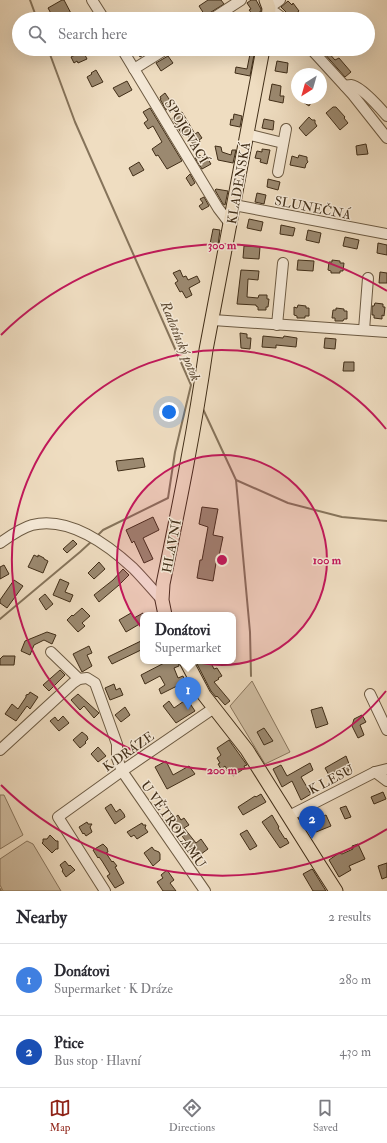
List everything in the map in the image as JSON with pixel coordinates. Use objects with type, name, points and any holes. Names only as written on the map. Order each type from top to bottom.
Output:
[{"type":"main road","name":"KLADENSKÁ","points":[[206,350],[213,320],[261,56]]},
{"type":"main road","name":"HLAVNÍ","points":[[164,612],[162,600],[163,584],[202,382],[206,350]]},
{"type":"main road","points":[[188,664],[204,695],[247,750],[336,891]]},
{"type":"street","points":[[92,0],[100,12]]},
{"type":"street","points":[[223,12],[241,0]]},
{"type":"street","points":[[268,9],[280,0]]},
{"type":"street","name":"SPOJOVACÍ","points":[[126,56],[218,208],[230,225]]},
{"type":"street","points":[[134,69],[155,56]]},
{"type":"street","points":[[317,56],[353,94],[387,138]]},
{"type":"street","points":[[345,86],[352,85],[362,91],[375,102],[387,116]]},
{"type":"street","points":[[278,172],[286,130]]},
{"type":"street","name":"KLADENSKÁ","points":[[246,134],[283,143]]},
{"type":"street","name":"SLUNEČNÁ","points":[[234,205],[387,234]]},
{"type":"street","points":[[277,325],[282,263]]},
{"type":"street","points":[[364,330],[368,278]]},
{"type":"street","points":[[213,320],[387,332]]},
{"type":"street","points":[[0,543],[17,532],[32,525],[51,524],[67,526],[92,537],[111,550],[133,568],[162,600]]},
{"type":"street","points":[[0,750],[79,679],[51,652]]},
{"type":"street","name":"U VĚTROLAMU","points":[[79,679],[87,678],[95,683],[117,744],[117,758],[122,771],[205,891]]},
{"type":"street","points":[[370,694],[387,730]]},
{"type":"street","name":"K DRÁZE","points":[[105,891],[58,816],[214,708]]},
{"type":"street","name":"K LESU","points":[[288,816],[374,772],[387,769]]},
{"type":"street","points":[[374,772],[387,781]]},
{"type":"shaded area","points":[[252,681],[290,752],[265,764],[230,706]]},
{"type":"shaded area","points":[[0,795],[4,795],[23,835],[0,849]]},
{"type":"shaded area","points":[[27,841],[33,844],[61,891],[3,891],[0,885],[0,859]]},
{"type":"building","points":[[64,0],[70,12],[50,12],[48,8]]},
{"type":"building","points":[[208,0],[221,0],[224,4],[211,12],[203,12],[199,6]]},
{"type":"building","points":[[251,0],[256,0],[261,11],[251,12],[249,10],[251,9],[247,3]]},
{"type":"building","points":[[288,1],[292,5],[293,3],[299,11],[286,12],[281,7]]},
{"type":"building","points":[[86,56],[87,59],[74,63],[71,57]]},
{"type":"building","points":[[168,56],[173,63],[161,71],[156,63]]},
{"type":"building","points":[[250,56],[254,56],[250,76],[235,73],[236,67],[247,69]]},
{"type":"building","points":[[327,56],[331,56],[335,60],[339,58],[351,72],[345,77]]},
{"type":"building","points":[[277,61],[288,63],[287,73],[275,71]]},
{"type":"building","points":[[96,70],[103,82],[92,87],[87,77]]},
{"type":"building","points":[[127,81],[132,90],[119,97],[113,88]]},
{"type":"building","points":[[272,84],[281,86],[280,96],[284,96],[283,103],[269,100]]},
{"type":"building","points":[[165,93],[173,105],[166,110],[160,99],[160,97]]},
{"type":"building","points":[[333,107],[336,107],[348,123],[340,130],[326,113]]},
{"type":"building","points":[[150,108],[182,161],[167,169],[152,149],[162,142],[153,126],[148,129],[144,123],[148,120],[143,112]]},
{"type":"building","points":[[182,112],[195,134],[198,132],[202,138],[199,140],[200,142],[194,146],[187,134],[183,136],[172,118]]},
{"type":"building","points":[[234,114],[242,116],[240,127],[230,125]]},
{"type":"building","points":[[309,117],[312,120],[315,120],[317,126],[306,136],[299,128]]},
{"type":"building","points":[[264,119],[274,121],[273,130],[262,128]]},
{"type":"building","points":[[366,144],[368,154],[357,155],[356,146]]},
{"type":"building","points":[[215,146],[221,147],[222,152],[231,155],[232,150],[236,150],[233,163],[218,160]]},
{"type":"building","points":[[262,149],[270,150],[267,164],[260,162],[261,159],[255,158],[257,151],[262,152]]},
{"type":"building","points":[[200,155],[202,158],[206,156],[211,164],[202,169],[195,158]]},
{"type":"building","points":[[299,155],[307,157],[308,162],[305,168],[290,165],[292,156],[298,158]]},
{"type":"building","points":[[139,162],[144,170],[133,176],[129,168]]},
{"type":"building","points":[[190,174],[195,183],[191,186],[186,178]]},
{"type":"building","points":[[268,179],[280,182],[278,190],[267,187]]},
{"type":"building","points":[[215,190],[228,191],[225,205]]},
{"type":"building","points":[[257,193],[266,195],[264,204],[255,202]]},
{"type":"building","points":[[204,197],[209,206],[202,210],[199,206],[203,203],[200,199]]},
{"type":"building","points":[[249,219],[263,222],[261,231],[247,228]]},
{"type":"building","points":[[281,225],[295,228],[293,236],[280,234]]},
{"type":"building","points":[[213,229],[220,230],[218,245],[210,244]]},
{"type":"building","points":[[308,230],[321,233],[319,243],[306,240]]},
{"type":"building","points":[[345,237],[359,240],[357,249],[343,246]]},
{"type":"building","points":[[378,243],[387,245],[387,255],[377,253]]},
{"type":"building","points":[[244,246],[260,247],[259,259],[243,258]]},
{"type":"building","points":[[298,260],[314,261],[313,271],[297,270]]},
{"type":"building","points":[[332,260],[344,263],[343,271],[340,271],[340,273],[331,273],[331,271],[328,270],[329,262],[332,262]]},
{"type":"building","points":[[180,270],[183,277],[186,276],[188,280],[197,276],[200,282],[189,288],[192,295],[186,298],[182,291],[180,292],[175,283],[178,281],[173,273]]},
{"type":"building","points":[[241,270],[259,271],[258,280],[248,279],[247,297],[258,298],[259,295],[267,295],[267,299],[269,299],[266,310],[258,310],[256,305],[237,304]]},
{"type":"building","points":[[380,272],[387,273],[387,283],[379,283]]},
{"type":"building","points":[[375,303],[383,304],[383,307],[385,307],[384,316],[382,315],[382,319],[374,318],[374,315],[372,315],[372,306],[374,306]]},
{"type":"building","points":[[298,305],[309,308],[309,316],[305,316],[305,318],[297,318],[297,316],[294,315],[294,307],[297,308]]},
{"type":"building","points":[[336,308],[347,311],[347,319],[344,319],[343,321],[335,321],[335,318],[332,318],[333,310],[336,310]]},
{"type":"building","points":[[240,333],[247,334],[247,338],[251,338],[250,349],[241,348]]},
{"type":"building","points":[[263,336],[283,338],[284,336],[297,338],[296,347],[276,345],[276,348],[262,347]]},
{"type":"building","points":[[325,338],[336,339],[335,349],[324,348]]},
{"type":"building","points":[[344,362],[354,362],[354,371],[343,371]]},
{"type":"building","points":[[143,458],[145,467],[118,471],[116,461]]},
{"type":"building","points":[[202,507],[218,509],[213,535],[223,537],[213,581],[197,578],[208,527],[199,524]]},
{"type":"building","points":[[153,517],[159,530],[143,538],[153,559],[144,563],[134,541],[132,543],[126,530]]},
{"type":"building","points":[[73,540],[77,544],[67,553],[63,549]]},
{"type":"building","points":[[34,555],[38,557],[38,555],[48,561],[43,573],[28,567]]},
{"type":"building","points":[[99,562],[105,569],[94,579],[88,573]]},
{"type":"building","points":[[4,565],[9,574],[0,579],[0,567]]},
{"type":"building","points":[[123,569],[129,575],[99,602],[94,595],[113,580]]},
{"type":"building","points":[[60,579],[69,583],[65,592],[73,595],[70,602],[53,595]]},
{"type":"building","points":[[14,580],[23,586],[7,608],[0,603],[0,600]]},
{"type":"building","points":[[45,594],[53,604],[46,610],[39,599]]},
{"type":"building","points":[[82,608],[90,616],[82,623],[85,626],[78,632],[67,620]]},
{"type":"building","points":[[131,613],[134,618],[140,615],[140,624],[126,632],[119,620]]},
{"type":"building","points":[[47,632],[56,635],[52,644],[44,640],[34,645],[30,655],[21,651],[25,641]]},
{"type":"building","points":[[140,641],[140,650],[112,664],[108,657]]},
{"type":"building","points":[[89,646],[92,653],[87,655],[92,666],[82,672],[73,654]]},
{"type":"building","points":[[3,656],[15,656],[14,665],[0,665],[0,659]]},
{"type":"building","points":[[162,664],[179,664],[179,666],[174,668],[178,678],[183,676],[185,682],[161,694],[159,689],[165,685],[160,676],[145,684],[141,675]]},
{"type":"building","points":[[197,664],[212,664],[214,669],[217,668],[222,676],[214,682],[230,701],[225,705],[211,691]]},
{"type":"building","points":[[60,670],[65,675],[49,691],[43,685]]},
{"type":"building","points":[[114,684],[116,690],[120,688],[123,695],[110,700],[105,688]]},
{"type":"building","points":[[30,692],[38,697],[30,709],[27,706],[16,721],[5,714],[12,704],[18,709],[26,695]]},
{"type":"building","points":[[78,694],[99,713],[94,718],[84,706],[80,710],[71,700]]},
{"type":"building","points":[[187,699],[195,711],[176,723],[163,706],[169,701],[174,708]]},
{"type":"building","points":[[125,707],[130,715],[121,722],[115,715]]},
{"type":"building","points":[[322,707],[328,724],[316,728],[311,710]]},
{"type":"building","points":[[362,715],[366,722],[360,725],[364,735],[358,738],[352,726],[354,719]]},
{"type":"building","points":[[63,716],[69,723],[59,731],[50,721],[55,717],[58,721]]},
{"type":"building","points":[[264,728],[273,741],[264,745],[257,732]]},
{"type":"building","points":[[82,732],[88,739],[80,748],[73,740]]},
{"type":"building","points":[[229,740],[247,765],[233,776],[230,770],[228,771],[225,766],[221,769],[217,758],[221,755],[217,748]]},
{"type":"building","points":[[98,747],[106,756],[98,762],[91,754]]},
{"type":"building","points":[[346,756],[351,769],[348,770],[348,773],[338,776],[336,771],[329,775],[325,768]]},
{"type":"building","points":[[166,761],[173,775],[189,766],[195,774],[167,789],[155,767]]},
{"type":"building","points":[[310,763],[313,770],[301,777],[311,794],[301,800],[292,781],[282,787],[273,769],[281,765],[287,776]]},
{"type":"building","points":[[383,792],[386,799],[374,804],[371,797]]},
{"type":"building","points":[[261,794],[266,802],[243,815],[238,807],[255,796],[256,797]]},
{"type":"building","points":[[111,804],[116,812],[120,809],[125,817],[115,824],[105,808]]},
{"type":"building","points":[[346,806],[351,817],[345,819],[340,808]]},
{"type":"building","points":[[178,815],[181,820],[184,818],[189,825],[184,828],[196,843],[201,839],[208,849],[197,857],[175,826],[177,825],[173,819]]},
{"type":"building","points":[[272,815],[279,827],[278,828],[289,843],[280,848],[262,822]]},
{"type":"building","points":[[326,815],[331,826],[316,832],[311,821]]},
{"type":"building","points":[[87,822],[88,824],[92,824],[90,827],[92,832],[86,836],[79,827]]},
{"type":"building","points":[[142,823],[143,825],[146,825],[145,828],[148,832],[137,839],[134,835],[131,837],[127,832]]},
{"type":"building","points":[[247,830],[257,846],[250,850],[240,834]]},
{"type":"building","points":[[50,835],[58,841],[58,849],[52,853],[42,843],[43,839],[47,839]]},
{"type":"building","points":[[103,844],[107,848],[108,852],[106,853],[112,862],[113,861],[117,866],[115,867],[124,883],[115,888],[107,876],[110,874],[93,850]]},
{"type":"building","points":[[358,844],[365,859],[349,866],[351,870],[339,877],[329,860],[339,853],[342,854],[353,849],[352,846]]},
{"type":"building","points":[[152,847],[160,854],[160,860],[153,866],[144,853]]},
{"type":"building","points":[[65,861],[75,870],[66,877],[60,865]]},
{"type":"building","points":[[387,863],[387,877],[382,879],[378,866]]},
{"type":"building","points":[[312,869],[326,891],[313,891],[303,874]]},
{"type":"building","points":[[167,870],[174,880],[170,883],[176,891],[163,891],[157,882],[163,878],[161,875]]},
{"type":"waterway","name":"Radotínský potok","points":[[30,0],[34,12]]},
{"type":"waterway","name":"Radotínský potok","points":[[51,56],[75,122],[191,385],[175,452],[168,498],[103,530],[97,536]]},
{"type":"waterway","points":[[203,409],[236,480],[288,503],[342,517],[387,521]]},
{"type":"waterway","points":[[236,480],[250,632],[251,676]]},
{"type":"waterway","name":"Radotínský potok","points":[[0,619],[92,541]]},
{"type":"place","name":"Donátovi","points":[[188,710]]},
{"type":"place","name":"Ptice","points":[[312,839]]}]
